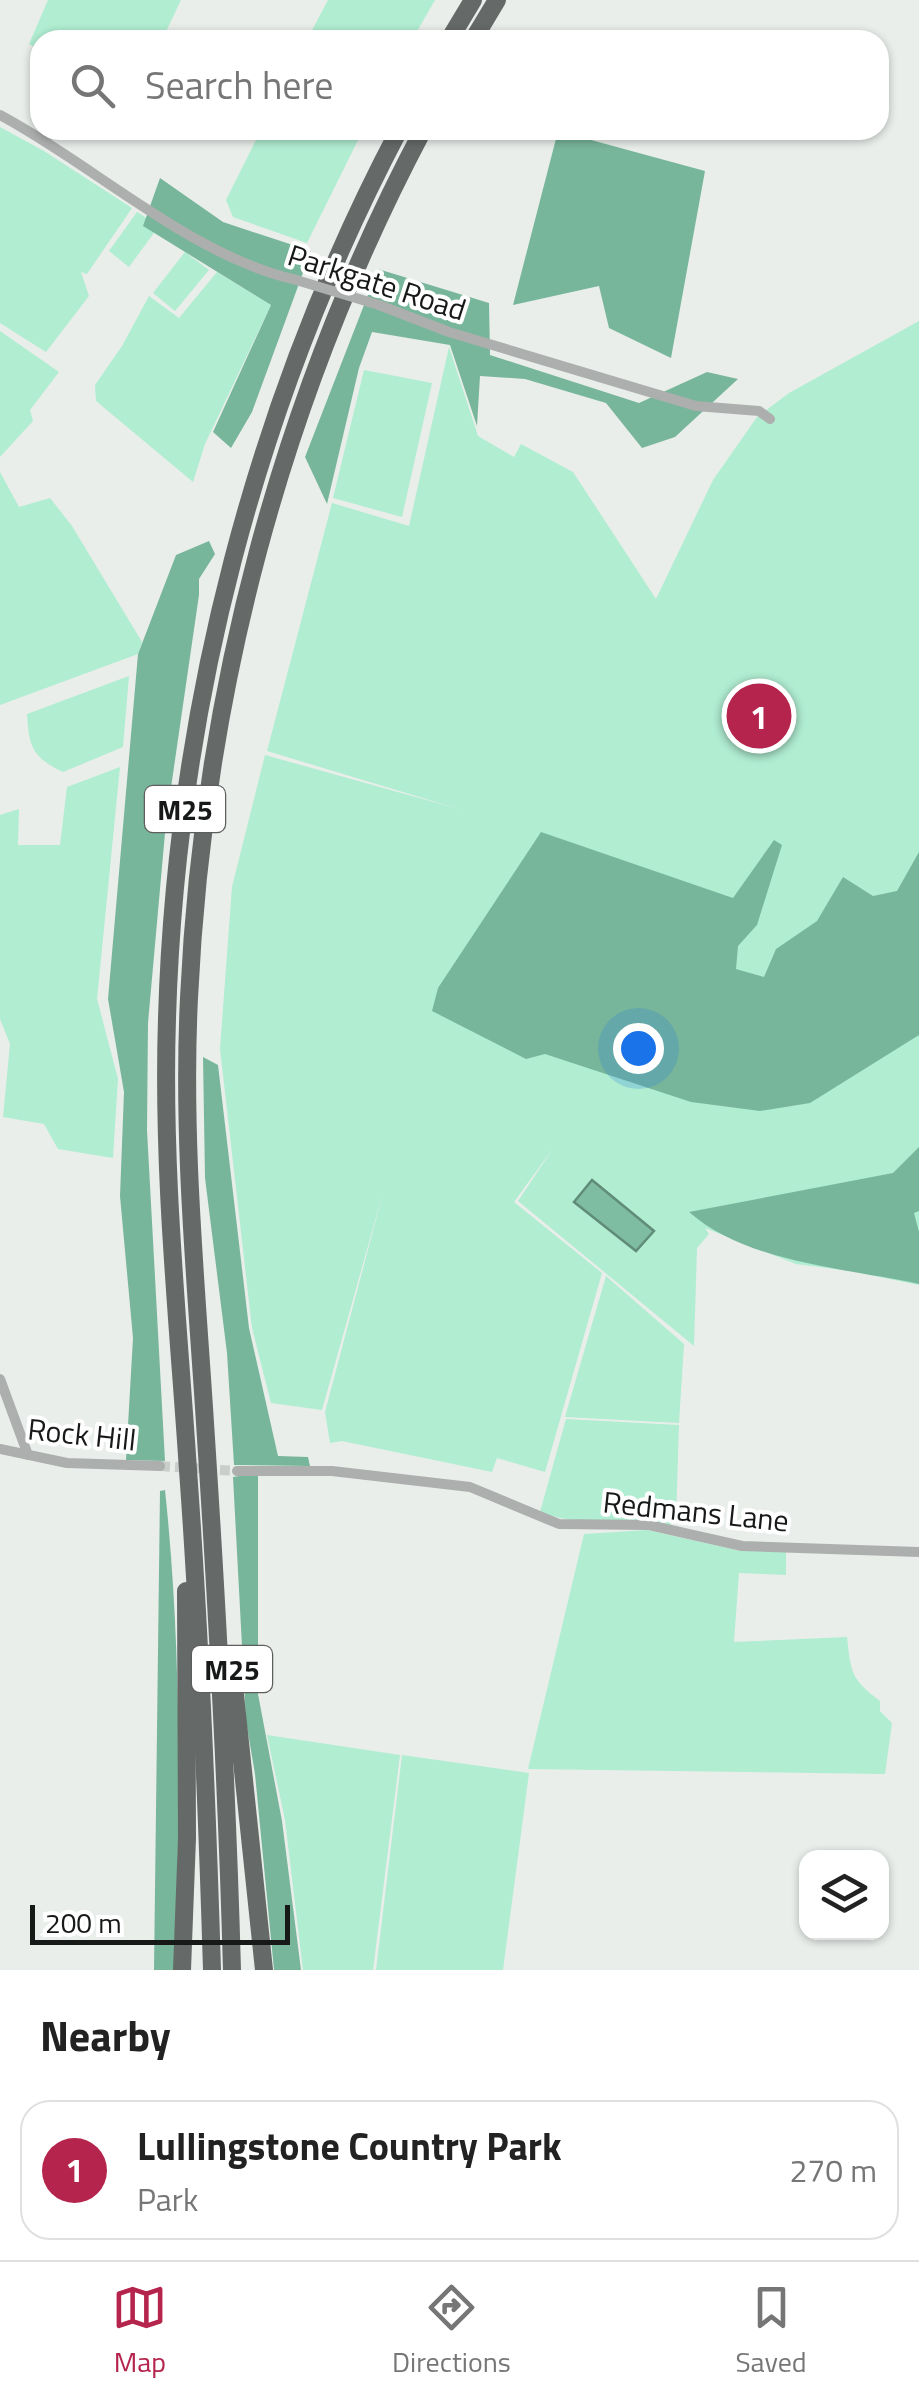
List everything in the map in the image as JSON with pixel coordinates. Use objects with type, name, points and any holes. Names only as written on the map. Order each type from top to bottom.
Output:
[{"type":"highway","points":[[454,30],[473,0]]},
{"type":"highway","points":[[479,30],[497,0]]},
{"type":"highway","name":"M25","points":[[212,1970],[192,1523],[168,1188],[170,956],[188,783],[220,616],[266,450],[320,300],[394,140]]},
{"type":"highway","name":"M25","points":[[232,1970],[220,1652],[188,1154],[188,1002],[200,850],[220,714],[259,544],[293,432],[350,282],[418,140]]},
{"type":"highway","name":"M25","points":[[201,1369],[218,1430],[235,1706],[264,1970]]},
{"type":"highway","name":"M25","points":[[182,1970],[187,1838],[184,1626],[192,1523]]},
{"type":"street","name":"Parkgate Road","points":[[0,114],[30,131]]},
{"type":"street","name":"Parkgate Road","points":[[46,140],[178,228],[260,272],[379,305],[449,332],[696,406],[759,411],[770,419]]},
{"type":"street","points":[[0,1379],[28,1455]]},
{"type":"street","name":"Rock Hill","points":[[0,1449],[67,1463],[160,1466]]},
{"type":"street","name":"Redmans Lane","points":[[237,1470],[332,1471],[470,1487],[559,1524],[648,1526],[742,1546],[919,1552]]},
{"type":"shaded area","points":[[48,0],[181,0],[167,30],[35,30]]},
{"type":"shaded area","points":[[328,0],[435,0],[418,30],[312,30]]},
{"type":"shaded area","points":[[0,127],[132,208],[87,274],[81,272],[89,296],[46,352],[0,323]]},
{"type":"shaded area","points":[[256,140],[358,140],[307,243],[233,217],[226,200]]},
{"type":"shaded area","points":[[556,140],[591,140],[705,171],[671,358],[609,328],[599,286],[513,305]]},
{"type":"shaded area","points":[[160,178],[223,222],[311,251],[252,412],[231,448],[213,432],[271,305],[143,226]]},
{"type":"shaded area","points":[[137,212],[159,226],[129,267],[109,251]]},
{"type":"shaded area","points":[[185,252],[209,270],[175,311],[153,293]]},
{"type":"shaded area","points":[[378,269],[489,303],[490,355],[639,403],[707,372],[738,379],[675,437],[642,448],[606,403],[525,379],[480,376],[477,426],[450,345],[372,332],[359,368],[327,504],[305,457]]},
{"type":"shaded area","points":[[217,272],[271,305],[205,444],[193,482],[96,401],[95,385],[149,296],[179,318]]},
{"type":"shaded area","points":[[919,321],[919,1285],[796,1264],[705,1228],[709,1234],[697,1248],[694,1346],[518,1201],[554,1147],[514,1202],[602,1273],[545,1472],[497,1458],[492,1472],[342,1441],[330,1443],[325,1412],[384,1189],[322,1410],[271,1403],[252,1328],[220,1049],[232,887],[265,755],[459,809],[267,751],[332,503],[409,526],[449,347],[478,436],[514,457],[521,444],[573,472],[656,599],[713,480],[757,417],[789,393]]},
{"type":"shaded area","points":[[0,331],[59,372],[30,410],[33,421],[0,457]]},
{"type":"shaded area","points":[[364,370],[432,383],[402,517],[333,498]]},
{"type":"shaded area","points":[[0,472],[19,507],[50,498],[72,526],[142,642],[138,654],[0,705]]},
{"type":"shaded area","points":[[209,541],[215,554],[199,579],[166,822],[148,1023],[147,1130],[165,1461],[126,1460],[133,1338],[120,1196],[124,1092],[108,999],[138,654],[176,555]]},
{"type":"shaded area","points":[[129,676],[123,747],[63,772],[34,750],[27,714]]},
{"type":"shaded area","points":[[120,767],[97,999],[118,1079],[113,1158],[58,1149],[44,1124],[3,1117],[10,1044],[0,1019],[0,815],[19,809],[18,845],[60,845],[67,787]]},
{"type":"shaded area","points":[[541,832],[733,898],[774,840],[782,845],[757,925],[738,946],[736,969],[764,977],[776,949],[817,921],[843,877],[873,896],[897,891],[919,852],[919,1035],[810,1103],[760,1111],[691,1102],[545,1054],[526,1059],[432,1011],[438,988]]},
{"type":"shaded area","points":[[203,1057],[218,1065],[249,1328],[278,1456],[308,1457],[310,1466],[234,1465],[227,1353],[205,1178]]},
{"type":"shaded area","points":[[919,1147],[919,1211],[914,1213],[919,1232],[919,1284],[768,1253],[739,1243],[689,1212],[893,1173]]},
{"type":"shaded area","points":[[592,1180],[654,1231],[636,1251],[574,1202]]},
{"type":"shaded area","points":[[606,1276],[684,1344],[679,1423],[565,1417]]},
{"type":"shaded area","points":[[566,1419],[679,1425],[676,1518],[670,1526],[570,1520],[540,1512]]},
{"type":"shaded area","points":[[258,1473],[258,1694],[282,1821],[301,1970],[274,1970],[255,1774],[246,1721],[233,1477]]},
{"type":"shaded area","points":[[165,1490],[177,1670],[177,1910],[175,1970],[154,1970],[160,1491]]},
{"type":"shaded area","points":[[647,1530],[741,1551],[786,1549],[786,1575],[739,1573],[734,1642],[847,1637],[854,1674],[880,1701],[880,1711],[892,1723],[885,1774],[528,1769],[584,1534]]},
{"type":"shaded area","points":[[267,1735],[400,1755],[373,1970],[303,1970],[285,1820]]},
{"type":"shaded area","points":[[402,1755],[529,1773],[503,1970],[376,1970]]},
{"type":"tunnel","points":[[160,1466],[237,1471]]},
{"type":"place","name":"Lullingstone Country Park","points":[[759,716]]}]
